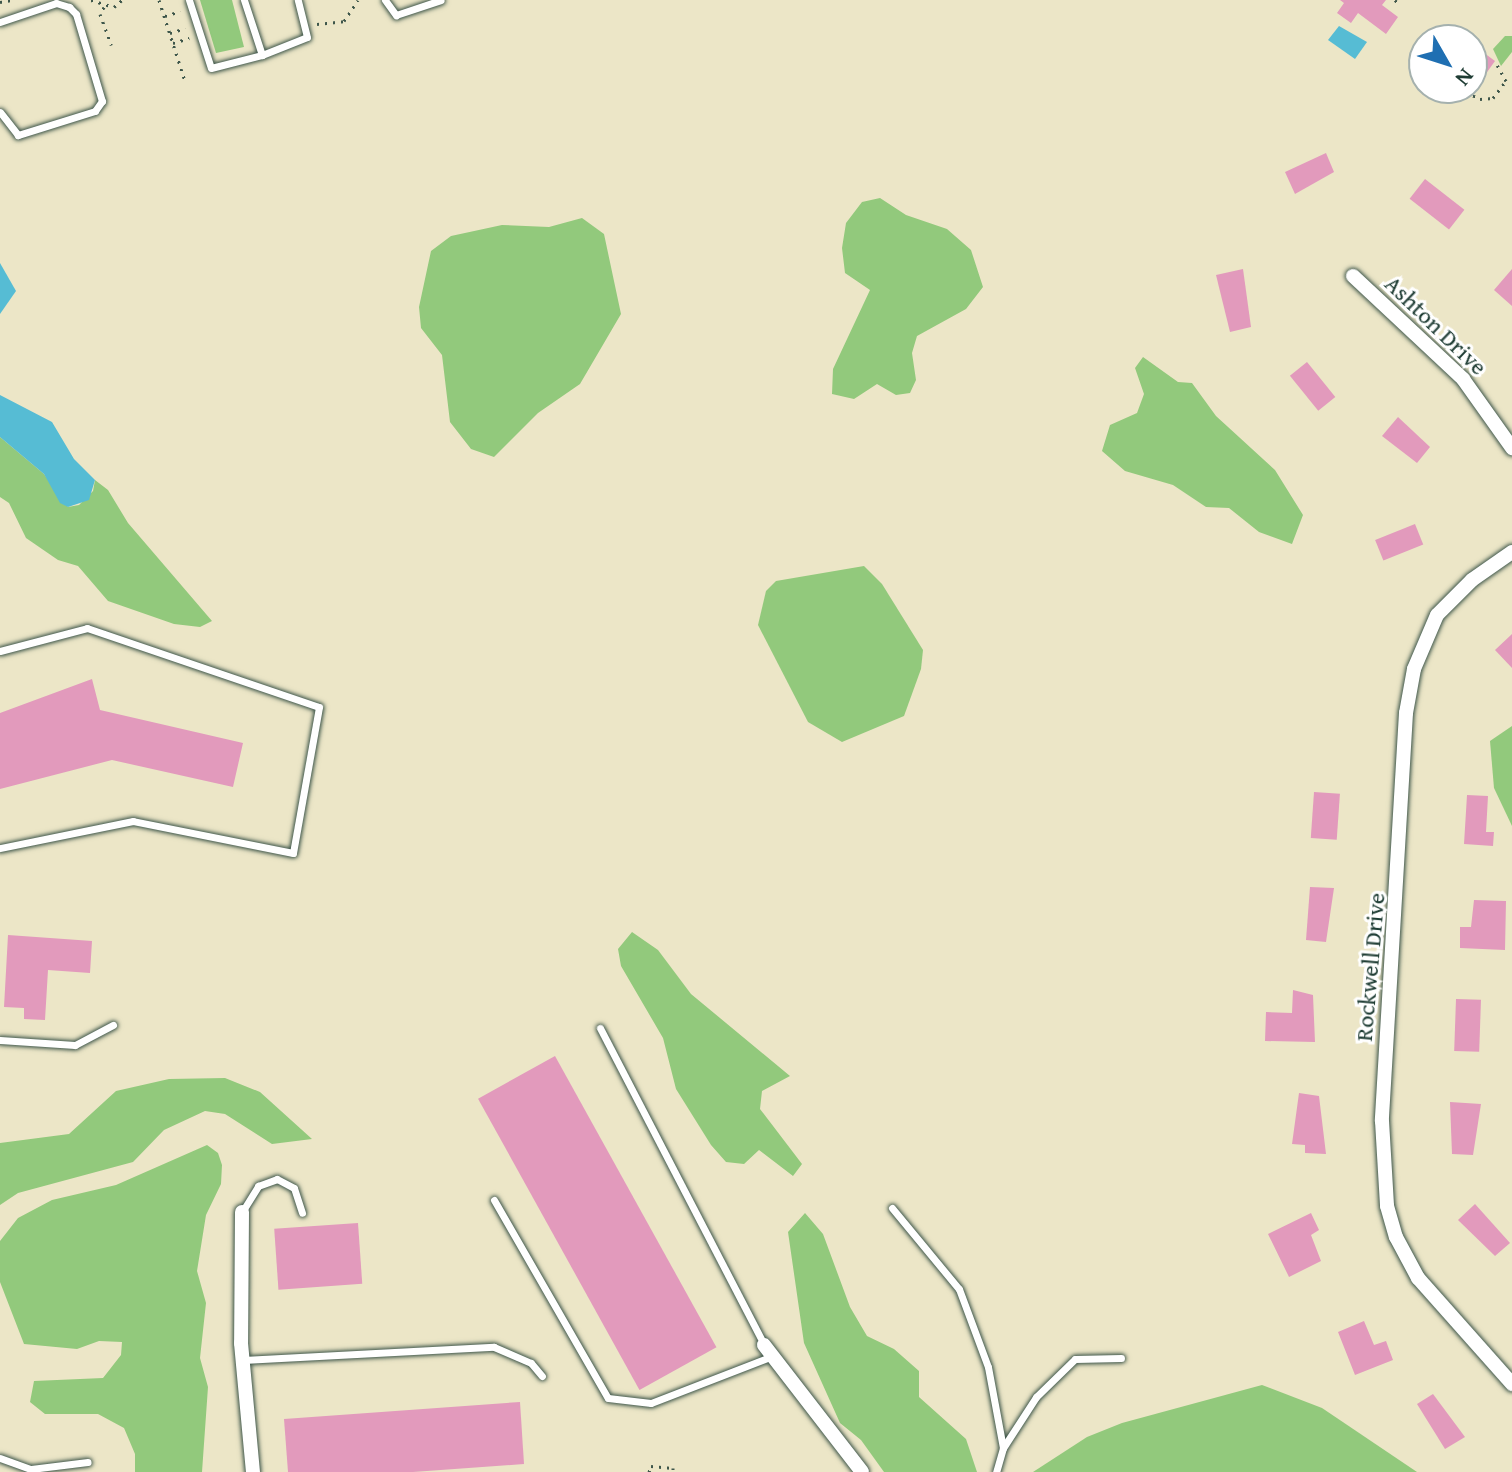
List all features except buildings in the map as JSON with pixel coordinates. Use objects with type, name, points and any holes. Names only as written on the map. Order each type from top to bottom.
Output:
[{"type":"street","name":"Ashton Drive","points":[[1353,276],[1463,379],[1512,448]]},
{"type":"street","name":"Rockwell Drive","points":[[1512,552],[1453,597],[1425,634],[1416,659],[1406,713],[1382,1121],[1387,1206],[1408,1263],[1512,1384]]},
{"type":"street","points":[[242,1212],[243,1360],[253,1472]]},
{"type":"street","points":[[768,1350],[862,1472]]},
{"type":"lane","points":[[244,0],[262,55]]},
{"type":"lane","points":[[190,4],[214,70],[306,38],[298,0]]},
{"type":"lane","points":[[385,0],[396,15],[441,0]]},
{"type":"lane","points":[[0,22],[56,3],[69,7],[76,14],[102,101],[95,111],[18,135],[0,112]]},
{"type":"lane","points":[[0,651],[87,628],[319,707],[293,853],[133,821],[0,848]]},
{"type":"lane","points":[[0,1040],[75,1045],[113,1025]]},
{"type":"lane","points":[[494,1200],[608,1398],[628,1404],[651,1403],[768,1350],[600,1028]]},
{"type":"lane","points":[[242,1212],[258,1186],[277,1179],[294,1188],[302,1213]]},
{"type":"lane","points":[[892,1208],[959,1289],[988,1367],[1003,1448]]},
{"type":"lane","points":[[243,1360],[494,1347],[531,1363],[542,1376]]},
{"type":"lane","points":[[996,1472],[1003,1448],[1036,1397],[1075,1359],[1121,1358]]},
{"type":"lane","points":[[0,1458],[31,1469],[88,1462]]},
{"type":"path","points":[[0,2],[12,0]]},
{"type":"path","points":[[91,0],[104,7],[114,7],[122,0]]},
{"type":"path","points":[[159,0],[185,81]]},
{"type":"path","points":[[305,25],[344,21],[358,0]]},
{"type":"path","points":[[1395,0],[1400,5]]},
{"type":"path","points":[[164,16],[190,4]]},
{"type":"path","points":[[104,7],[100,14],[111,45]]},
{"type":"path","points":[[169,33],[197,24]]},
{"type":"path","points":[[173,43],[200,35]]},
{"type":"path","points":[[1488,98],[1493,98],[1506,81],[1497,65]]},
{"type":"path","points":[[649,1472],[651,1466],[673,1468],[673,1472]]},
{"type":"green space","points":[[200,0],[232,0],[244,47],[216,53]]},
{"type":"green space","points":[[1505,36],[1512,36],[1512,52],[1501,66],[1493,49]]},
{"type":"green space","points":[[880,198],[906,215],[947,229],[971,250],[983,287],[966,309],[917,336],[912,353],[916,380],[910,393],[896,395],[877,384],[854,399],[832,394],[833,369],[870,290],[845,273],[842,248],[846,223],[862,202]]},
{"type":"green space","points":[[582,218],[604,234],[621,314],[580,384],[538,413],[494,457],[471,449],[450,422],[442,355],[421,328],[419,307],[431,251],[451,236],[502,225],[549,227]]},
{"type":"green space","points":[[1143,357],[1178,382],[1192,383],[1216,416],[1275,470],[1303,515],[1292,544],[1259,532],[1229,508],[1206,507],[1173,485],[1125,471],[1102,451],[1110,425],[1137,413],[1144,394],[1135,368]]},
{"type":"green space","points":[[0,437],[44,474],[68,507],[79,505],[93,491],[95,480],[108,490],[128,523],[212,621],[200,627],[174,624],[108,601],[78,566],[58,560],[26,538],[9,503],[0,497]]},
{"type":"green space","points":[[864,566],[882,584],[923,650],[921,669],[904,716],[842,742],[808,722],[758,625],[766,591],[776,581]]},
{"type":"green space","points":[[1512,726],[1512,826],[1494,788],[1490,741]]},
{"type":"green space","points":[[632,932],[658,950],[691,994],[790,1076],[762,1091],[760,1109],[802,1164],[793,1176],[759,1150],[744,1164],[726,1162],[711,1145],[676,1089],[663,1038],[621,966],[618,949]]},
{"type":"green space","points":[[225,1078],[260,1092],[312,1139],[272,1144],[225,1114],[205,1111],[164,1130],[133,1162],[18,1193],[0,1205],[0,1143],[69,1134],[116,1091],[169,1079]]},
{"type":"green space","points":[[207,1145],[218,1153],[222,1165],[221,1184],[206,1215],[197,1271],[206,1303],[200,1358],[208,1387],[202,1472],[135,1472],[135,1454],[124,1428],[98,1414],[45,1414],[30,1402],[34,1381],[103,1378],[121,1355],[122,1342],[99,1341],[77,1349],[24,1344],[0,1282],[0,1241],[18,1218],[52,1200],[116,1185]]},
{"type":"green space","points":[[805,1213],[823,1234],[850,1307],[867,1336],[894,1349],[919,1371],[919,1397],[966,1439],[977,1472],[884,1472],[861,1440],[840,1423],[804,1343],[788,1232]]},
{"type":"green space","points":[[1262,1385],[1322,1408],[1417,1472],[1033,1472],[1087,1437],[1122,1423]]},
{"type":"water","points":[[1339,26],[1367,42],[1355,59],[1328,40]]},
{"type":"water","points":[[0,263],[16,291],[0,314]]},
{"type":"water","points":[[0,395],[52,422],[74,459],[95,480],[89,500],[68,507],[60,503],[44,474],[0,437]]}]
